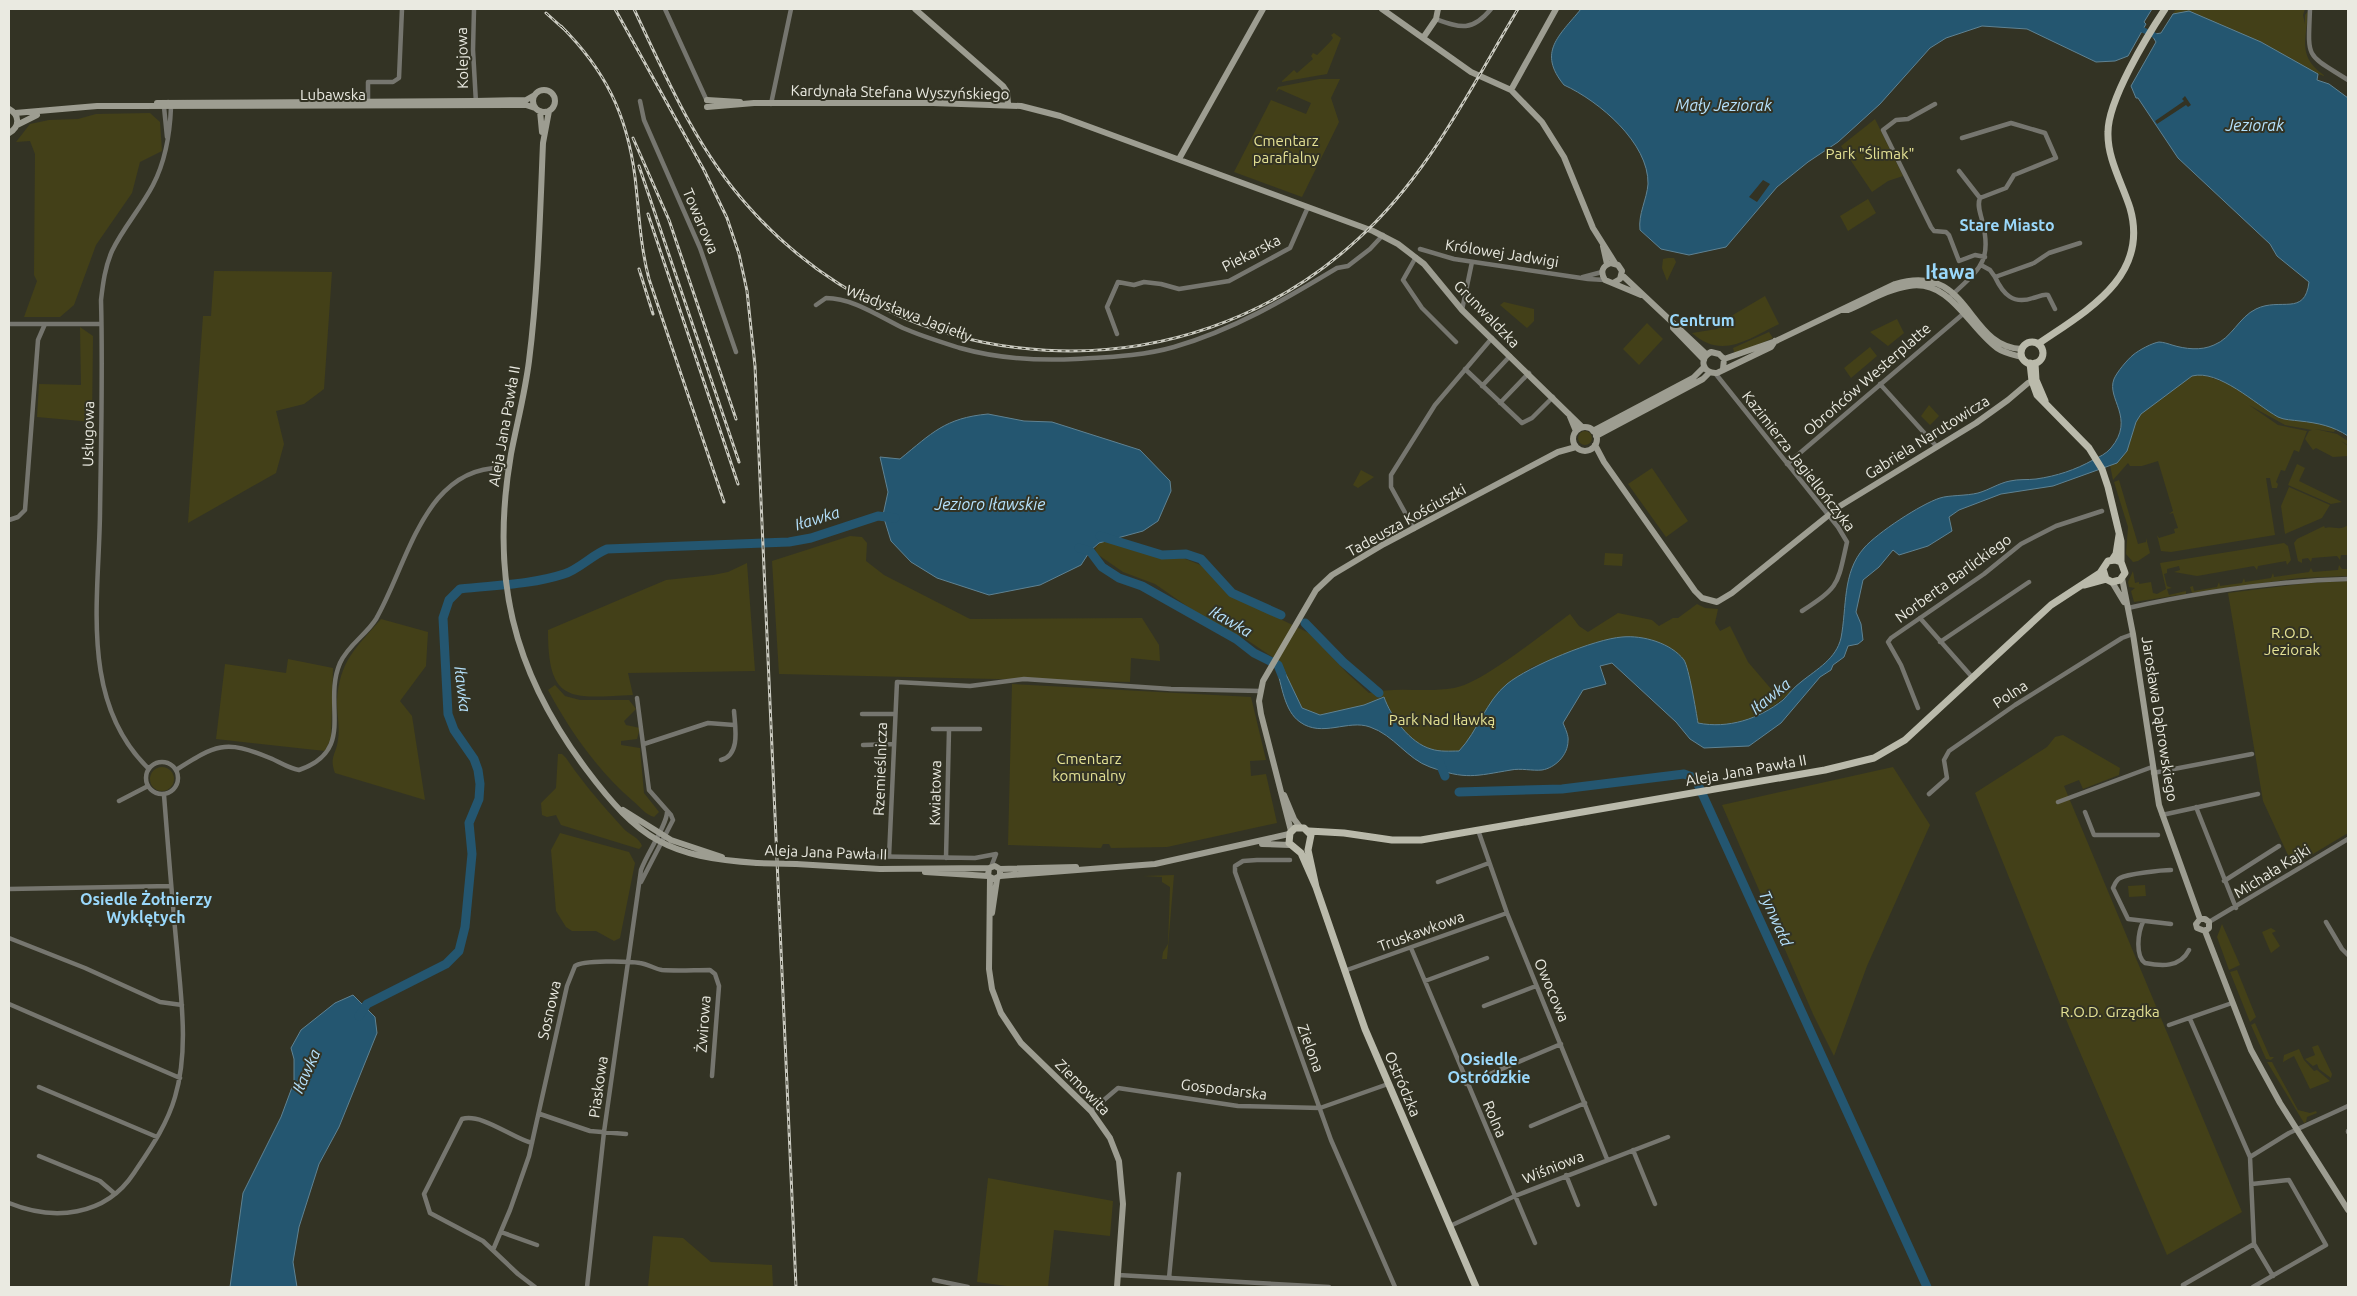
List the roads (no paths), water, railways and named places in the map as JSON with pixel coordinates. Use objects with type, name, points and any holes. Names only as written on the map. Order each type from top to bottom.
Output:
[{"type":"main road","points":[[2154,26],[2160,9]]},
{"type":"main road","points":[[2040,346],[2113,287],[2122,276],[2129,261],[2134,238],[2133,222],[2111,156],[2108,132],[2113,105],[2146,40],[2165,9]]},
{"type":"main road","points":[[2040,346],[2027,343],[2022,353],[2032,363],[2037,395],[2045,401],[2094,455],[2104,474],[2122,541],[2121,562],[2125,570],[2122,578],[2109,580],[2103,569],[2106,563],[2112,560],[2116,554],[2119,534]]},
{"type":"main road","points":[[2032,363],[2042,357],[2040,346]]},
{"type":"main road","points":[[2112,560],[2121,562]]},
{"type":"main road","name":"Aleja Jana Pawła II","points":[[1309,832],[1358,835],[1392,840],[1421,840],[1724,788],[1851,765],[1874,758],[1905,740],[2040,614],[2103,569]]},
{"type":"main road","name":"Aleja Jana Pawła II","points":[[2079,587],[2109,580]]},
{"type":"main road","points":[[1309,832],[1300,827],[1290,833],[1290,845],[1297,849],[1309,844]]},
{"type":"main road","name":"Ostródzka","points":[[1309,832],[1309,844],[1316,886]]},
{"type":"main road","name":"Aleja Jana Pawła II","points":[[1309,844],[1316,838],[1358,835]]},
{"type":"main road","name":"Ostródzka","points":[[1297,849],[1304,858],[1316,886],[1365,1029],[1476,1287]]},
{"type":"street","points":[[368,104],[368,82],[393,82],[399,78],[402,9]]},
{"type":"street","name":"Kolejowa","points":[[474,9],[473,50],[476,104]]},
{"type":"street","points":[[665,9],[707,104]]},
{"type":"street","points":[[771,104],[791,9]]},
{"type":"street","points":[[915,9],[1003,86],[1007,92],[1008,104]]},
{"type":"street","points":[[1179,159],[1263,9]]},
{"type":"street","points":[[1382,9],[1471,72],[1511,90],[1542,122],[1564,157],[1588,219],[1603,246],[1615,263],[1621,267],[1622,275],[1673,324],[1679,327],[1705,357],[1709,371]]},
{"type":"street","points":[[1423,38],[1436,19],[1438,9]]},
{"type":"street","points":[[1436,19],[1456,25],[1471,26],[1480,21],[1491,9]]},
{"type":"street","points":[[1511,90],[1556,9]]},
{"type":"street","points":[[2310,9],[2308,46],[2311,55],[2348,80]]},
{"type":"street","points":[[541,90],[552,92],[555,103],[549,111],[537,110],[533,96],[541,90]]},
{"type":"street","name":"Lubawska","points":[[476,104],[526,100],[533,96]]},
{"type":"street","name":"Towarowa","points":[[640,101],[645,123],[700,248],[736,352]]},
{"type":"street","name":"Lubawska","points":[[12,111],[47,111],[97,106],[368,104],[526,105],[537,110]]},
{"type":"street","name":"Kardynała Stefana Wyszyńskiego","points":[[707,104],[1008,104],[1060,116],[1383,235]]},
{"type":"street","points":[[1935,104],[1908,119],[1896,120],[1883,130],[1931,227],[1934,230],[1946,232],[1949,235],[1959,261],[1976,255],[1985,256]]},
{"type":"street","name":"Usługowa","points":[[149,769],[131,749],[110,708],[101,675],[95,628],[100,544],[101,300],[106,266],[120,237],[152,186],[161,164],[167,137],[168,105]]},
{"type":"street","name":"Aleja Jana Pawła II","points":[[537,110],[543,143]]},
{"type":"street","points":[[9,135],[17,125],[12,111]]},
{"type":"street","name":"Lubawska","points":[[17,125],[26,118],[47,111]]},
{"type":"street","name":"Aleja Jana Pawła II","points":[[549,111],[543,143],[529,360],[509,468],[505,525],[506,588],[519,648],[534,686],[558,729],[630,822],[658,842],[697,856],[756,863],[911,869],[935,874],[1097,869],[1155,864],[1245,845],[1290,833]]},
{"type":"street","points":[[1962,138],[2011,123],[2018,124],[2045,133],[2056,158],[2014,175],[2006,188],[1980,198]]},
{"type":"street","points":[[1948,298],[1981,265],[1985,256],[1987,241],[1979,210],[1980,198],[1959,171]]},
{"type":"street","name":"Piekarska","points":[[1117,334],[1107,307],[1118,282],[1134,285],[1144,282],[1179,289],[1229,281],[1290,248],[1308,207]]},
{"type":"street","name":"Grunwaldzka","points":[[1383,235],[1416,257],[1462,310],[1553,397],[1569,414],[1579,429]]},
{"type":"street","name":"Władysława Jagiełły","points":[[816,305],[826,298],[845,301],[906,329],[960,348],[1013,359],[1038,361],[1131,355],[1174,347],[1250,318],[1337,268],[1348,266],[1370,249],[1383,235]]},
{"type":"street","points":[[1995,277],[2034,264],[2049,253],[2080,242]]},
{"type":"street","points":[[1603,246],[1607,264],[1602,272],[1605,280],[1643,295]]},
{"type":"street","name":"Królowej Jadwigi","points":[[1420,250],[1472,262],[1605,280]]},
{"type":"street","points":[[1416,257],[1402,280],[1422,308],[1456,342]]},
{"type":"street","points":[[1462,310],[1472,262]]},
{"type":"street","points":[[1607,264],[1615,263]]},
{"type":"street","points":[[1981,265],[1990,270],[2001,291],[2008,297],[2016,300],[2030,300],[2044,294],[2048,295],[2055,310]]},
{"type":"street","name":"Królowej Jadwigi","points":[[1581,277],[1602,272]]},
{"type":"street","points":[[1613,283],[1620,279],[1622,275]]},
{"type":"street","points":[[1724,359],[1776,340],[1895,284],[1913,279],[1932,281],[1954,293],[1997,342],[2022,353]]},
{"type":"street","points":[[1843,310],[1848,310],[1908,286],[1926,287],[1948,298],[1998,349],[2022,353]]},
{"type":"street","name":"Obrońców Westerplatte","points":[[1786,464],[1963,314]]},
{"type":"street","points":[[9,324],[102,324]]},
{"type":"street","points":[[9,520],[18,517],[25,510],[38,340],[45,324]]},
{"type":"street","points":[[1414,528],[1391,488],[1391,475],[1435,405],[1492,338]]},
{"type":"street","points":[[1595,434],[1593,447],[1581,450],[1575,444],[1579,429],[1595,434],[1693,378],[1709,371],[1723,368],[1771,347],[1776,340]]},
{"type":"street","points":[[1705,357],[1716,353],[1724,359]]},
{"type":"street","points":[[1482,386],[1510,356]]},
{"type":"street","points":[[1723,368],[1724,359]]},
{"type":"street","points":[[1465,369],[1520,422],[1525,423],[1553,397]]},
{"type":"street","name":"Kazimierza Jagiellończyka","points":[[1709,371],[1828,514],[1847,542],[1838,582],[1827,594],[1802,611]]},
{"type":"street","points":[[1500,403],[1529,373]]},
{"type":"street","name":"Gabriela Narutowicza","points":[[1593,447],[1695,591],[1702,598],[1712,602],[1727,597],[1828,514],[1998,408],[2034,380]]},
{"type":"street","points":[[1880,384],[1937,447]]},
{"type":"street","name":"Tadeusza Kościuszki","points":[[1260,691],[1270,668],[1322,582],[1414,528],[1575,444]]},
{"type":"street","points":[[176,770],[204,752],[221,746],[239,747],[299,770],[327,754],[335,734],[334,700],[340,662],[376,618],[431,508],[443,491],[460,478],[490,467],[509,468]]},
{"type":"street","name":"Norberta Barlickiego","points":[[1918,708],[1901,665],[1888,642],[1984,574],[2021,544],[2056,526],[2102,512]]},
{"type":"street","name":"Jarosława Dąbrowskiego","points":[[2122,578],[2133,634],[2152,770],[2162,815],[2200,919]]},
{"type":"street","points":[[2128,607],[2223,590],[2310,580],[2348,579]]},
{"type":"street","name":"Jarosława Dąbrowskiego","points":[[2109,580],[2128,607]]},
{"type":"street","points":[[1940,642],[2029,582]]},
{"type":"street","points":[[1920,618],[1972,677]]},
{"type":"street","name":"Polna","points":[[1929,794],[1948,778],[1944,766],[1949,751],[2014,705],[2122,638],[2133,634]]},
{"type":"street","name":"Rzemieślnicza","points":[[889,856],[896,682],[970,686],[1024,679],[1180,689],[1260,691]]},
{"type":"street","points":[[1260,691],[1261,714],[1290,833]]},
{"type":"street","points":[[637,698],[649,790],[671,815],[673,820],[662,835]]},
{"type":"street","points":[[721,760],[726,759],[735,745],[734,711]]},
{"type":"street","points":[[862,714],[894,714]]},
{"type":"street","points":[[644,744],[708,723],[734,725]]},
{"type":"street","points":[[933,729],[980,729]]},
{"type":"street","name":"Kwiatowa","points":[[946,858],[949,730]]},
{"type":"street","points":[[863,745],[893,744]]},
{"type":"street","points":[[2058,802],[2152,770],[2252,754]]},
{"type":"street","points":[[162,762],[170,764],[176,770],[179,776],[178,784],[174,791],[164,794],[152,791],[148,786],[146,777],[149,769],[154,764],[162,762]]},
{"type":"street","points":[[1278,780],[1294,819],[1300,827]]},
{"type":"street","points":[[119,801],[148,786]]},
{"type":"street","points":[[9,1203],[32,1212],[68,1214],[89,1209],[115,1194],[130,1179],[168,1118],[180,1078],[182,1005],[164,794]]},
{"type":"street","points":[[2162,815],[2258,794]]},
{"type":"street","name":"Aleja Jana Pawła II","points":[[615,805],[662,835],[702,852],[740,862]]},
{"type":"street","points":[[2196,807],[2236,908]]},
{"type":"street","points":[[2084,812],[2094,835],[2158,835]]},
{"type":"street","name":"Owocowa","points":[[1478,830],[1507,914],[1607,1159]]},
{"type":"street","name":"Piaskowa","points":[[587,1287],[604,1132],[641,870],[662,835]]},
{"type":"street","name":"Michała Kajki","points":[[2209,922],[2236,908],[2348,839]]},
{"type":"street","name":"Aleja Jana Pawła II","points":[[1245,845],[1290,845]]},
{"type":"street","points":[[2224,881],[2279,846]]},
{"type":"street","points":[[855,856],[975,858],[996,854],[994,872]]},
{"type":"street","name":"Zielona","points":[[1290,860],[1243,862],[1235,866],[1235,872],[1320,1108],[1395,1286]]},
{"type":"street","points":[[1438,882],[1489,863]]},
{"type":"street","points":[[2171,924],[2144,922],[2125,917],[2113,888],[2116,882],[2126,876],[2156,870],[2172,870]]},
{"type":"street","name":"Ziemowita","points":[[994,872],[989,969],[992,989],[1001,1013],[1021,1043],[1091,1111],[1110,1138],[1122,1174],[1123,1204],[1117,1287]]},
{"type":"street","points":[[9,889],[171,886]]},
{"type":"street","name":"Truskawkowa","points":[[1344,971],[1507,914]]},
{"type":"street","points":[[2205,931],[2209,928],[2209,922],[2206,919],[2200,919],[2196,924],[2197,928],[2205,931],[2251,1050],[2297,1129],[2348,1210]]},
{"type":"street","points":[[2144,922],[2141,928],[2139,958],[2145,963],[2170,964],[2183,959],[2189,950]]},
{"type":"street","points":[[2326,922],[2342,949],[2348,955]]},
{"type":"street","points":[[9,938],[86,968],[160,1002],[182,1005]]},
{"type":"street","name":"Rolna","points":[[1411,948],[1466,1084],[1535,1243]]},
{"type":"street","points":[[1425,981],[1487,958]]},
{"type":"street","name":"Sosnowa","points":[[493,1250],[532,1143],[572,969],[583,962],[628,962]]},
{"type":"street","name":"Żwirowa","points":[[628,962],[642,963],[660,970],[710,970],[715,974],[719,986],[712,1076]]},
{"type":"street","points":[[1484,1006],[1536,986]]},
{"type":"street","points":[[2169,1025],[2232,1003]]},
{"type":"street","points":[[9,1004],[180,1078]]},
{"type":"street","points":[[2190,1019],[2250,1157],[2254,1244],[2273,1276]]},
{"type":"street","points":[[1466,1084],[1561,1044]]},
{"type":"street","name":"Gospodarska","points":[[1091,1111],[1114,1089],[1122,1088],[1238,1106],[1320,1108],[1388,1084]]},
{"type":"street","points":[[40,1087],[157,1137]]},
{"type":"street","points":[[1532,1126],[1585,1103]]},
{"type":"street","points":[[2250,1157],[2297,1129],[2348,1106]]},
{"type":"street","points":[[540,1114],[590,1131],[626,1134]]},
{"type":"street","points":[[532,1143],[480,1120],[467,1117],[462,1119],[424,1194],[430,1213],[483,1241],[518,1274],[535,1287]]},
{"type":"street","name":"Wiśniowa","points":[[1450,1226],[1514,1196],[1668,1137]]},
{"type":"street","points":[[1633,1150],[1655,1204]]},
{"type":"street","points":[[39,1156],[100,1181],[115,1194]]},
{"type":"street","points":[[1169,1278],[1179,1174]]},
{"type":"street","points":[[1566,1175],[1578,1205]]},
{"type":"street","points":[[2252,1184],[2289,1180],[2326,1245],[2253,1287]]},
{"type":"street","points":[[501,1232],[537,1245]]},
{"type":"street","points":[[2183,1285],[2254,1244]]},
{"type":"street","points":[[1118,1275],[1329,1287]]},
{"type":"street","points":[[934,1280],[968,1287]]},
{"type":"street","points":[[1389,1287],[1395,1286]]},
{"type":"water","name":"Mały Jeziorak","points":[[1581,9],[2152,9],[2128,56],[2115,61],[2096,62],[2027,29],[1982,26],[1946,38],[1930,48],[1880,104],[1838,142],[1808,162],[1777,187],[1726,247],[1689,255],[1661,249],[1640,230],[1640,218],[1648,184],[1646,169],[1640,153],[1620,125],[1592,101],[1564,85],[1556,73],[1552,63],[1554,45]]},
{"type":"water","name":"Jeziorak","points":[[2189,11],[2261,42],[2318,74],[2317,80],[2329,84],[2348,98],[2348,436],[2325,426],[2280,418],[2225,382],[2203,375],[2192,376],[2141,414],[2136,422],[2127,451],[2117,463],[2053,486],[2001,494],[1959,510],[1949,517],[1952,531],[1928,546],[1899,555],[1893,550],[1879,567],[1863,580],[1856,612],[1861,624],[1863,640],[1858,644],[1848,646],[1844,657],[1833,665],[1831,670],[1820,677],[1781,723],[1749,746],[1704,748],[1690,739],[1676,722],[1612,663],[1600,666],[1606,684],[1583,690],[1563,723],[1568,739],[1563,756],[1552,767],[1542,770],[1515,769],[1470,776],[1453,774],[1430,767],[1414,759],[1386,736],[1370,727],[1353,725],[1326,729],[1317,728],[1300,722],[1290,711],[1276,667],[1280,662],[1302,708],[1320,715],[1364,705],[1384,697],[1396,721],[1416,741],[1434,750],[1459,751],[1472,734],[1493,699],[1507,684],[1517,677],[1530,669],[1580,648],[1610,639],[1639,637],[1656,641],[1672,649],[1684,660],[1690,680],[1698,723],[1721,725],[1743,721],[1774,707],[1835,652],[1841,638],[1846,591],[1852,568],[1864,548],[1889,527],[1940,498],[1978,493],[2013,480],[2036,479],[2059,474],[2079,467],[2105,454],[2118,437],[2121,427],[2121,418],[2114,394],[2114,379],[2133,355],[2159,342],[2198,349],[2209,347],[2226,338],[2245,317],[2256,309],[2265,306],[2297,303],[2307,293],[2309,282],[2277,256],[2270,244],[2178,158],[2138,98],[2136,98],[2131,86],[2156,42],[2153,37],[2155,34],[2161,33],[2173,14]]},
{"type":"water","name":"Jezioro Iławskie","points":[[988,414],[1024,421],[1052,422],[1140,450],[1170,481],[1171,491],[1158,521],[1143,531],[1099,543],[1090,551],[1081,565],[1040,585],[989,595],[937,578],[911,562],[891,541],[883,515],[888,492],[880,457],[900,459],[940,428],[961,419]]},
{"type":"water","points":[[353,995],[375,1017],[377,1033],[339,1127],[319,1164],[299,1227],[293,1262],[297,1287],[230,1287],[243,1193],[281,1117],[294,1082],[294,1059],[291,1048],[301,1030],[335,1003]]},
{"type":"waterway","points":[[2143,30],[2154,35]]},
{"type":"waterway","name":"Iławka","points":[[359,1016],[367,1004],[446,964],[459,951],[465,927],[472,854],[469,823],[479,799],[480,784],[474,759],[454,730],[448,714],[443,618],[449,600],[460,589],[525,583],[551,578],[569,572],[607,549],[789,542],[811,538],[878,516],[895,518]]},
{"type":"waterway","name":"Iławka","points":[[1100,536],[1162,555],[1186,554],[1201,559],[1232,593],[1281,615]]},
{"type":"waterway","name":"Iławka","points":[[1079,548],[1090,551],[1102,567],[1119,578],[1142,586],[1236,639],[1254,653],[1278,665],[1282,675]]},
{"type":"waterway","name":"Iławka","points":[[1305,623],[1343,662],[1379,693]]},
{"type":"waterway","name":"Tynwałd","points":[[1439,761],[1445,776]]},
{"type":"waterway","name":"Tynwałd","points":[[1459,792],[1562,789],[1684,774],[1695,778],[1927,1287]]},
{"type":"railway","points":[[615,9],[704,170],[727,218],[739,254],[747,291],[755,366],[796,1287]]},
{"type":"railway","points":[[634,9],[683,111],[712,160],[747,205],[811,265],[884,309],[963,338],[1046,350],[1129,347],[1210,327],[1288,291],[1358,239],[1406,188],[1427,160],[1465,100],[1518,9]]},
{"type":"railway","points":[[546,13],[566,31]]},
{"type":"railway","points":[[561,26],[590,59],[612,94],[620,113],[631,154],[642,241],[649,279],[724,502]]},
{"type":"railway","points":[[633,138],[669,220],[736,419]]},
{"type":"railway","points":[[639,166],[739,462]]},
{"type":"railway","points":[[648,214],[738,484]]},
{"type":"railway","points":[[639,269],[653,314]]},
{"type":"district","name":"Stare Miasto","points":[[2007,225]]},
{"type":"district","name":"Iława","points":[[1950,271]]},
{"type":"district","name":"Centrum","points":[[1702,320]]},
{"type":"district","name":"Osiedle Żołnierzy Wyklętych","points":[[146,908]]},
{"type":"district","name":"Osiedle Ostródzkie","points":[[1489,1068]]},
{"type":"park label","name":"Cmentarz parafialny","points":[[1286,148]]},
{"type":"park label","name":"Park \"Ślimak\"","points":[[1870,153]]},
{"type":"park label","name":"R.O.D. Jeziorak","points":[[2292,640]]},
{"type":"park label","name":"Park Nad Iławką","points":[[1442,719]]},
{"type":"park label","name":"Cmentarz komunalny","points":[[1089,766]]},
{"type":"park label","name":"R.O.D. Grządka","points":[[2110,1011]]}]
